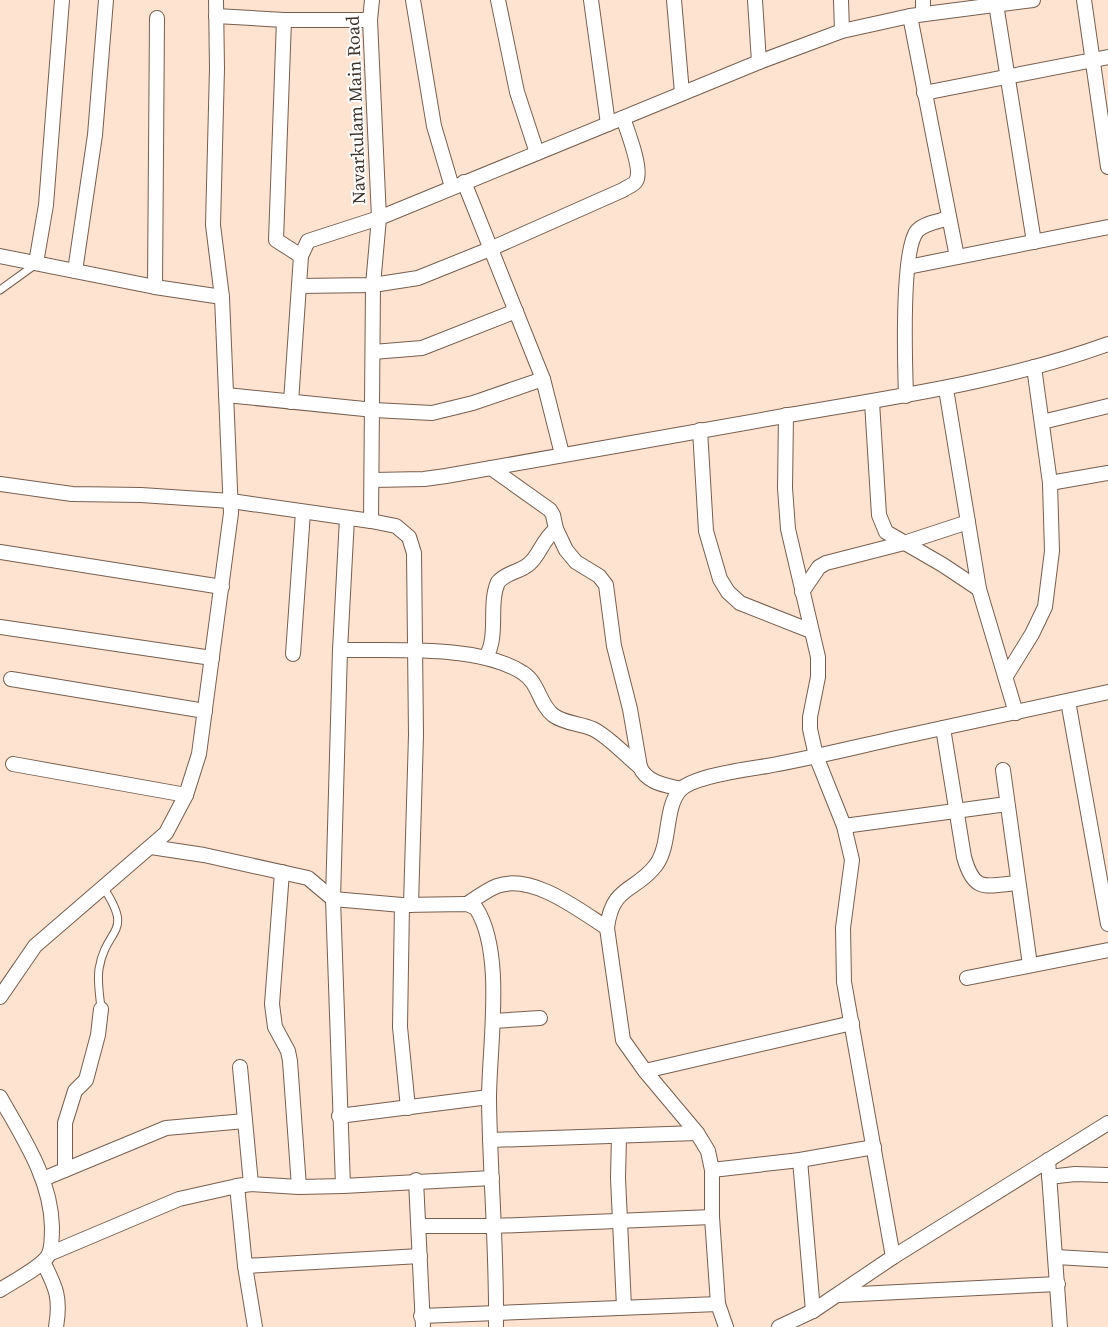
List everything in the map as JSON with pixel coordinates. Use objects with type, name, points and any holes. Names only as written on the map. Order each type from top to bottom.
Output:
[{"type":"street","points":[[36,264],[46,205],[62,0]]},
{"type":"street","points":[[75,271],[96,135],[106,0]]},
{"type":"street","points":[[0,997],[35,946],[166,833],[186,795],[199,754],[232,513],[222,297],[213,225],[216,0]]},
{"type":"street","name":"Navarkulam Main Road","points":[[371,521],[374,410],[373,284],[379,218],[370,20],[372,0]]},
{"type":"street","points":[[413,0],[434,126],[458,185],[490,250],[543,379],[550,398],[562,454]]},
{"type":"street","points":[[498,0],[517,92],[537,153]]},
{"type":"street","points":[[591,0],[608,124]]},
{"type":"street","points":[[674,0],[682,93]]},
{"type":"street","points":[[755,0],[759,62]]},
{"type":"street","points":[[842,0],[842,31]]},
{"type":"street","points":[[291,402],[301,256],[308,241],[379,218],[682,93],[842,31],[919,10],[1033,0]]},
{"type":"street","points":[[1084,0],[1108,167]]},
{"type":"street","points":[[996,4],[1034,242]]},
{"type":"street","points":[[919,10],[924,93],[957,257]]},
{"type":"street","points":[[216,16],[284,20],[370,20]]},
{"type":"street","points":[[155,288],[157,18]]},
{"type":"street","points":[[284,20],[276,240],[301,256]]},
{"type":"street","points":[[924,93],[1108,57]]},
{"type":"street","points":[[299,286],[373,284],[425,276],[490,250],[636,182],[638,176],[637,166],[623,118]]},
{"type":"street","points":[[906,396],[904,350],[908,267],[912,240],[922,226],[949,218]]},
{"type":"street","points":[[908,267],[1108,228]]},
{"type":"street","points":[[0,256],[155,288],[222,297]]},
{"type":"street","points":[[373,352],[422,348],[516,311]]},
{"type":"street","points":[[372,480],[424,479],[786,415],[946,389],[1034,368],[1108,344]]},
{"type":"street","points":[[1006,676],[1032,634],[1045,607],[1052,551],[1050,483],[1034,368]]},
{"type":"street","points":[[226,395],[374,410],[432,413],[448,411],[543,379]]},
{"type":"street","points":[[946,389],[979,589],[1016,713]]},
{"type":"street","points":[[872,402],[879,515],[886,532],[943,565],[979,589]]},
{"type":"street","points":[[1042,422],[1108,406]]},
{"type":"street","points":[[786,415],[786,512],[802,592],[818,657],[818,676],[810,717],[811,735],[816,756],[844,826],[852,860],[843,928],[844,982],[893,1257]]},
{"type":"street","points":[[700,430],[706,531],[720,579],[728,592],[740,602],[811,631]]},
{"type":"street","points":[[491,468],[550,510],[556,529],[576,562],[599,576],[606,585],[612,638],[630,709],[640,767],[643,774],[650,779],[681,789]]},
{"type":"street","points":[[1050,483],[1108,474]]},
{"type":"street","points":[[0,484],[72,494],[141,495],[231,501],[371,521],[396,526],[409,536],[414,553],[416,735],[400,1027],[408,1108]]},
{"type":"street","points":[[293,654],[303,512]]},
{"type":"street","points":[[343,1186],[339,1116],[333,899],[340,650],[347,518]]},
{"type":"street","points":[[802,592],[819,567],[826,563],[904,543],[968,522]]},
{"type":"street","points":[[486,657],[491,649],[494,590],[498,582],[512,571],[530,564],[547,536],[556,529]]},
{"type":"street","points":[[0,552],[222,587]]},
{"type":"street","points":[[0,627],[212,658]]},
{"type":"street","points":[[340,650],[415,651],[486,657],[522,673],[537,690],[543,704],[554,716],[566,722],[594,729],[640,767]]},
{"type":"street","points":[[11,679],[205,711]]},
{"type":"street","points":[[726,1327],[718,1304],[712,1217],[712,1170],[708,1151],[697,1133],[645,1071],[623,1040],[607,928],[609,911],[617,898],[658,863],[664,847],[676,798],[681,789],[689,784],[723,774],[816,756],[1108,692]]},
{"type":"street","points":[[1068,701],[1108,924]]},
{"type":"street","points":[[943,728],[964,857],[973,880],[981,885],[1017,883]]},
{"type":"street","points":[[14,764],[186,795]]},
{"type":"street","points":[[1003,770],[1017,883],[1030,965]]},
{"type":"street","points":[[844,826],[1007,804]]},
{"type":"street","points":[[151,847],[204,855],[308,878],[333,899],[407,905],[466,904],[476,908],[487,931],[493,984],[489,1098],[496,1327]]},
{"type":"street","points":[[282,872],[272,1004],[275,1027],[288,1051],[290,1061],[299,1187]]},
{"type":"street","points":[[466,904],[497,886],[520,884],[553,895],[607,928]]},
{"type":"street","points":[[967,978],[1108,950]]},
{"type":"street","points":[[65,1170],[64,1123],[75,1091],[86,1080],[98,1035],[101,1009]]},
{"type":"street","points":[[493,1021],[540,1018]]},
{"type":"street","points":[[645,1071],[852,1023]]},
{"type":"street","points":[[240,1068],[245,1120],[245,1266],[255,1327]]},
{"type":"street","points":[[0,1097],[30,1150],[43,1179],[52,1215],[46,1258],[60,1304],[56,1327]]},
{"type":"street","points":[[339,1116],[489,1098]]},
{"type":"street","points":[[43,1179],[166,1128],[245,1120]]},
{"type":"street","points":[[779,1327],[814,1311],[893,1257],[1108,1123]]},
{"type":"street","points":[[490,1140],[697,1133]]},
{"type":"street","points":[[619,1136],[624,1307]]},
{"type":"street","points":[[712,1170],[800,1160],[874,1147]]},
{"type":"street","points":[[800,1160],[814,1311]]},
{"type":"street","points":[[1048,1160],[1060,1327]]},
{"type":"street","points":[[1050,1177],[1075,1174],[1108,1175]]},
{"type":"street","points":[[0,1290],[46,1258],[180,1199],[244,1185],[343,1186],[416,1180],[492,1178]]},
{"type":"street","points":[[416,1180],[422,1321],[496,1312],[718,1304]]},
{"type":"street","points":[[419,1226],[493,1226],[712,1217]]},
{"type":"street","points":[[245,1266],[420,1256]]},
{"type":"street","points":[[1056,1257],[1108,1260]]},
{"type":"street","points":[[838,1295],[1058,1284]]},
{"type":"lane","points":[[0,290],[36,264]]},
{"type":"lane","points":[[101,1009],[99,969],[118,921],[118,912],[103,886]]}]
